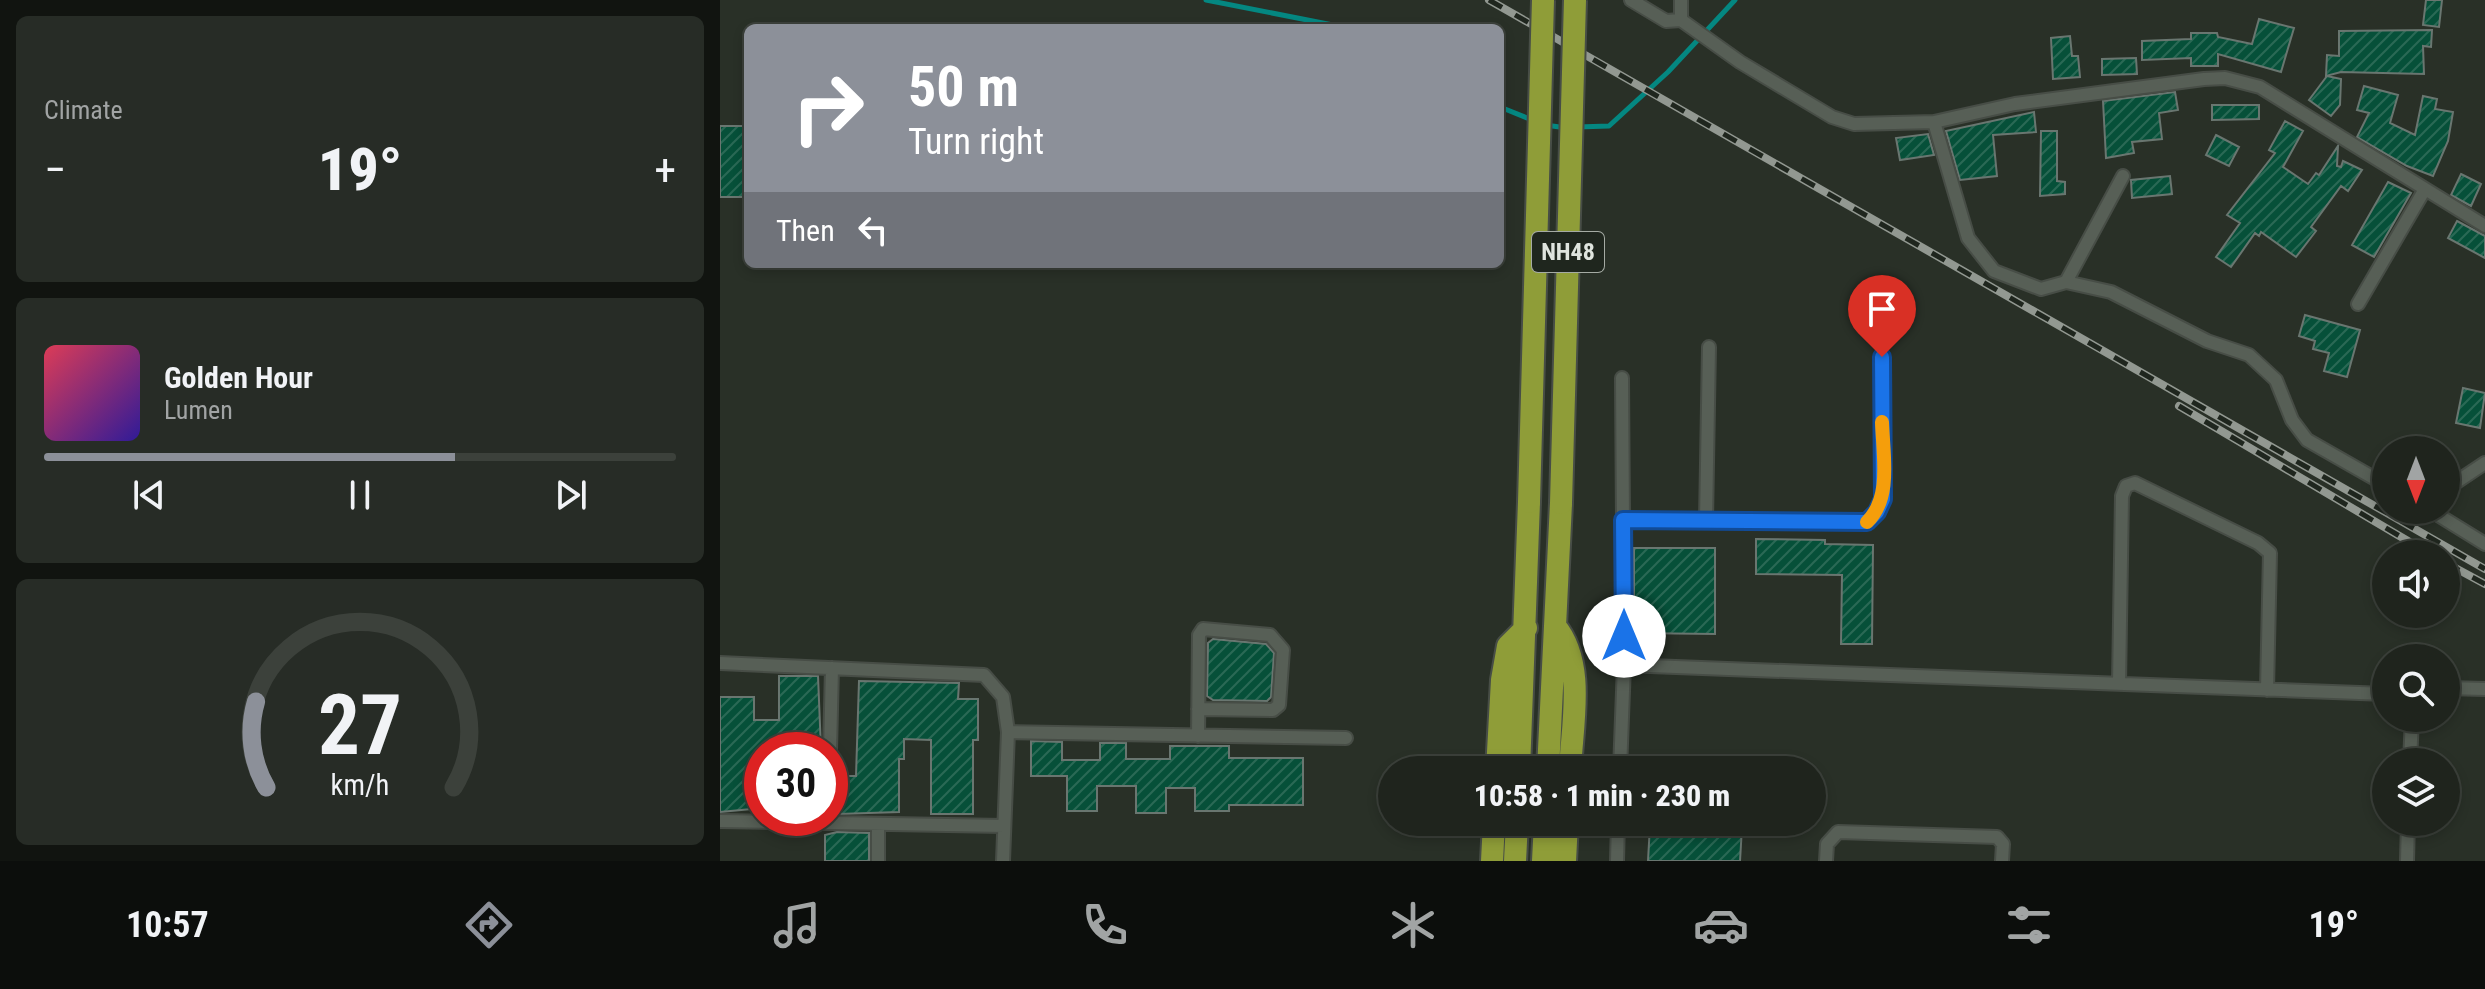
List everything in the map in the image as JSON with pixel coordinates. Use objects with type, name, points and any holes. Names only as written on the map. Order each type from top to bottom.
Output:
[{"type":"highway","name":"NH48","points":[[1520,756],[1543,0]]},
{"type":"highway","name":"NH48","points":[[1549,756],[1561,503],[1575,0]]},
{"type":"highway","points":[[1555,626],[1568,642],[1574,683],[1571,756]]},
{"type":"highway","points":[[1498,756],[1502,680],[1508,646],[1526,628]]},
{"type":"highway","points":[[1492,861],[1493,836]]},
{"type":"highway","points":[[1515,861],[1516,836]]},
{"type":"highway","points":[[1543,861],[1544,836]]},
{"type":"highway","points":[[1565,861],[1566,836]]},
{"type":"street","points":[[1631,0],[1666,21],[1683,22],[1740,62],[1832,117],[1854,124],[1934,122],[2015,104],[2225,78],[2260,87],[2485,226]]},
{"type":"street","points":[[1681,0],[1683,22]]},
{"type":"street","points":[[1934,122],[1968,238],[1994,271],[2041,289],[2066,282],[2111,292],[2163,320],[2262,364],[2276,380],[2292,420],[2307,440],[2372,477]]},
{"type":"street","points":[[2066,282],[2123,176]]},
{"type":"street","points":[[2358,304],[2425,189]]},
{"type":"street","points":[[1706,521],[1709,347]]},
{"type":"street","points":[[1623,520],[1867,522],[1877,512],[1883,499],[1882,357]]},
{"type":"street","points":[[1621,756],[1624,665],[1622,378]]},
{"type":"street","points":[[2460,480],[2485,463]]},
{"type":"street","points":[[2119,684],[2122,496],[2126,486],[2135,483],[2246,537],[2270,553],[2267,690]]},
{"type":"street","points":[[2453,524],[2485,544]]},
{"type":"street","points":[[1198,709],[1273,710],[1279,705],[1283,650],[1270,635],[1203,629],[1199,635],[1198,709],[1198,736]]},
{"type":"street","points":[[720,663],[984,675],[1003,697],[1008,732],[1003,861]]},
{"type":"street","points":[[1624,665],[2372,694]]},
{"type":"street","points":[[830,732],[832,668]]},
{"type":"street","points":[[2460,688],[2485,689]]},
{"type":"street","points":[[1008,732],[1346,738]]},
{"type":"street","points":[[720,821],[744,821]]},
{"type":"street","points":[[848,822],[1004,826]]},
{"type":"street","points":[[878,824],[878,861]]},
{"type":"street","points":[[1826,861],[1827,844],[1838,832],[1997,837],[2003,844],[2002,861]]},
{"type":"street","points":[[1617,861],[1618,836]]},
{"type":"street","points":[[2407,861],[2408,836]]},
{"type":"building","points":[[2426,0],[2442,0],[2439,27],[2423,25]]},
{"type":"building","points":[[2259,19],[2294,28],[2281,72],[2218,54],[2218,66],[2191,66],[2191,58],[2142,60],[2142,41],[2191,39],[2191,33],[2217,33],[2218,37],[2252,44]]},
{"type":"building","points":[[2432,30],[2431,47],[2423,46],[2424,74],[2341,72],[2326,76],[2327,55],[2339,56],[2339,31]]},
{"type":"building","points":[[2070,36],[2072,56],[2078,56],[2080,77],[2053,79],[2051,38]]},
{"type":"building","points":[[2136,58],[2137,74],[2102,75],[2102,59]]},
{"type":"building","points":[[2327,76],[2341,79],[2340,105],[2331,116],[2309,100]]},
{"type":"building","points":[[2364,86],[2398,95],[2390,123],[2415,135],[2423,96],[2437,99],[2435,109],[2453,112],[2448,141],[2433,176],[2407,166],[2357,137],[2369,113],[2357,110]]},
{"type":"building","points":[[2175,92],[2178,110],[2159,113],[2162,139],[2132,142],[2134,153],[2106,158],[2103,101]]},
{"type":"building","points":[[2212,105],[2259,105],[2259,119],[2212,120]]},
{"type":"building","points":[[2034,112],[2036,132],[1993,135],[1997,176],[1960,180],[1946,131]]},
{"type":"building","points":[[2285,121],[2303,131],[2283,167],[2308,184],[2316,173],[2319,175],[2338,146],[2337,166],[2341,167],[2343,161],[2362,170],[2348,191],[2341,186],[2311,227],[2316,231],[2296,257],[2261,232],[2259,236],[2255,233],[2231,267],[2216,257],[2240,223],[2227,215],[2275,153],[2269,150]]},
{"type":"building","points":[[720,126],[744,126],[744,197],[720,197]]},
{"type":"building","points":[[2041,131],[2057,131],[2057,181],[2065,182],[2065,194],[2040,196]]},
{"type":"building","points":[[1928,134],[1934,155],[1900,160],[1896,138]]},
{"type":"building","points":[[2216,135],[2239,147],[2229,166],[2206,155]]},
{"type":"building","points":[[2461,174],[2481,184],[2471,206],[2451,195]]},
{"type":"building","points":[[2170,176],[2172,194],[2132,198],[2131,180]]},
{"type":"building","points":[[2388,182],[2411,193],[2374,257],[2352,245]]},
{"type":"building","points":[[2457,221],[2485,236],[2485,258],[2448,238]]},
{"type":"building","points":[[2305,315],[2360,330],[2347,377],[2324,371],[2329,353],[2313,349],[2315,341],[2299,336]]},
{"type":"building","points":[[2463,388],[2485,393],[2480,428],[2456,423]]},
{"type":"building","points":[[1756,539],[1825,540],[1825,544],[1873,545],[1872,644],[1841,644],[1842,575],[1756,574]]},
{"type":"building","points":[[1634,548],[1715,548],[1715,634],[1634,633]]},
{"type":"building","points":[[1213,639],[1266,644],[1274,653],[1271,697],[1267,701],[1213,700],[1207,696],[1208,643]]},
{"type":"building","points":[[779,676],[818,676],[820,732],[744,732],[744,810],[720,812],[720,697],[754,697],[754,720],[779,720]]},
{"type":"building","points":[[859,681],[959,683],[958,699],[978,699],[978,740],[973,740],[973,814],[931,814],[931,740],[904,739],[904,759],[899,759],[899,812],[848,814],[848,776],[856,776]]},
{"type":"building","points":[[1031,741],[1062,742],[1062,760],[1100,760],[1100,743],[1126,743],[1126,759],[1170,759],[1170,746],[1229,746],[1229,758],[1303,758],[1303,805],[1229,805],[1229,811],[1195,811],[1195,788],[1166,788],[1166,813],[1136,813],[1136,786],[1097,786],[1097,811],[1067,811],[1067,776],[1031,776]]},
{"type":"building","points":[[869,833],[869,861],[825,861],[825,836]]},
{"type":"building","points":[[1649,836],[1741,836],[1740,861],[1648,861]]},
{"type":"waterway","points":[[1206,0],[1328,24]]},
{"type":"waterway","points":[[1577,127],[1609,126],[1668,72],[1735,0]]},
{"type":"waterway","points":[[1504,109],[1532,120]]},
{"type":"waterway","points":[[1545,125],[1567,128]]},
{"type":"railway","points":[[1489,0],[2485,569]]},
{"type":"railway","points":[[2179,406],[2406,540]]},
{"type":"railway","points":[[2460,571],[2485,584]]},
{"type":"slow traffic","points":[[1867,522],[1877,512],[1883,499],[1882,422]]},
{"type":"route","points":[[1624,636],[1623,520],[1867,522],[1877,512],[1883,499],[1882,357]]}]
